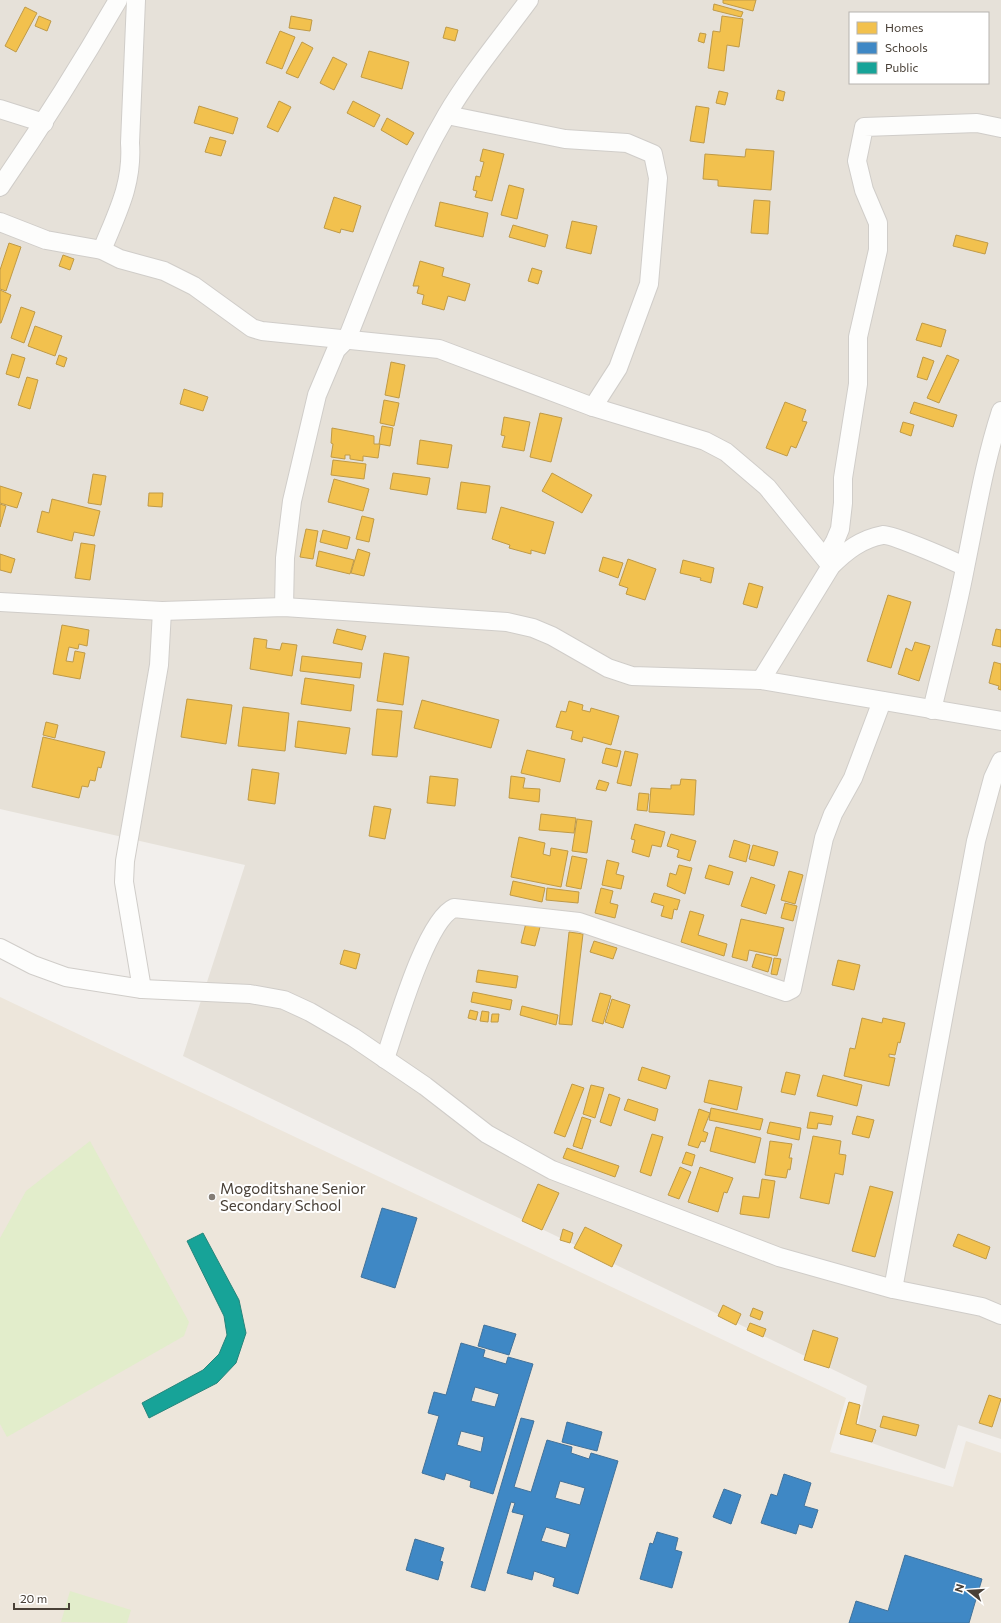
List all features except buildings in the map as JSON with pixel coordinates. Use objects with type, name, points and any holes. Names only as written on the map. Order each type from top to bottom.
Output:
[{"type":"street","points":[[0,187],[44,123],[118,0]]},
{"type":"street","points":[[102,250],[121,205],[132,163],[130,143],[136,0]]},
{"type":"street","points":[[284,607],[286,558],[292,501],[315,402],[336,350],[347,339],[397,216],[447,115],[466,86],[529,0]]},
{"type":"street","points":[[0,109],[44,123]]},
{"type":"street","points":[[447,115],[565,139],[627,143],[652,154],[658,178],[649,284],[618,368],[593,407]]},
{"type":"street","points":[[761,680],[828,562],[840,530],[843,503],[843,478],[858,384],[858,337],[878,250],[878,223],[864,190],[857,161],[864,127],[977,123],[1001,128]]},
{"type":"street","points":[[0,222],[46,240],[102,250],[120,258],[164,271],[194,286],[252,328],[262,331],[439,349],[593,407],[705,441],[726,452],[767,487],[828,562]]},
{"type":"street","points":[[932,710],[965,567],[974,514],[1001,411]]},
{"type":"street","points":[[828,562],[861,542],[884,535],[941,555],[965,567]]},
{"type":"street","points":[[0,602],[162,611],[284,607],[507,622],[533,628],[552,636],[608,668],[632,676],[761,680],[1001,721]]},
{"type":"street","points":[[142,989],[124,882],[125,861],[159,665],[162,611]]},
{"type":"street","points":[[385,1059],[419,960],[429,938],[449,910],[454,908],[579,922],[786,992],[792,989],[795,981],[824,838],[833,814],[853,778],[882,701]]},
{"type":"street","points":[[893,1289],[976,842],[993,778],[1001,761]]},
{"type":"street","points":[[0,948],[33,965],[66,977],[142,989],[250,994],[284,1000],[332,1024],[425,1086],[486,1134],[552,1170],[779,1257],[893,1289],[982,1307],[1001,1314]]},
{"type":"shaded area","points":[[0,0],[1001,0],[1001,1439],[958,1425],[945,1469],[855,1437],[867,1386],[183,1056],[245,865],[0,809]]},
{"type":"shaded area","name":"Mogoditshane Senior Secondary School","points":[[0,997],[846,1398],[830,1452],[953,1487],[966,1441],[1001,1453],[1001,1623],[0,1623]]},
{"type":"green space","points":[[90,1141],[189,1322],[184,1336],[7,1437],[0,1424],[0,1238],[26,1191]]},
{"type":"green space","points":[[70,1591],[131,1610],[127,1623],[61,1622]]},
{"type":"place","name":"Mogoditshane Senior Secondary School","points":[[212,1197]]}]
